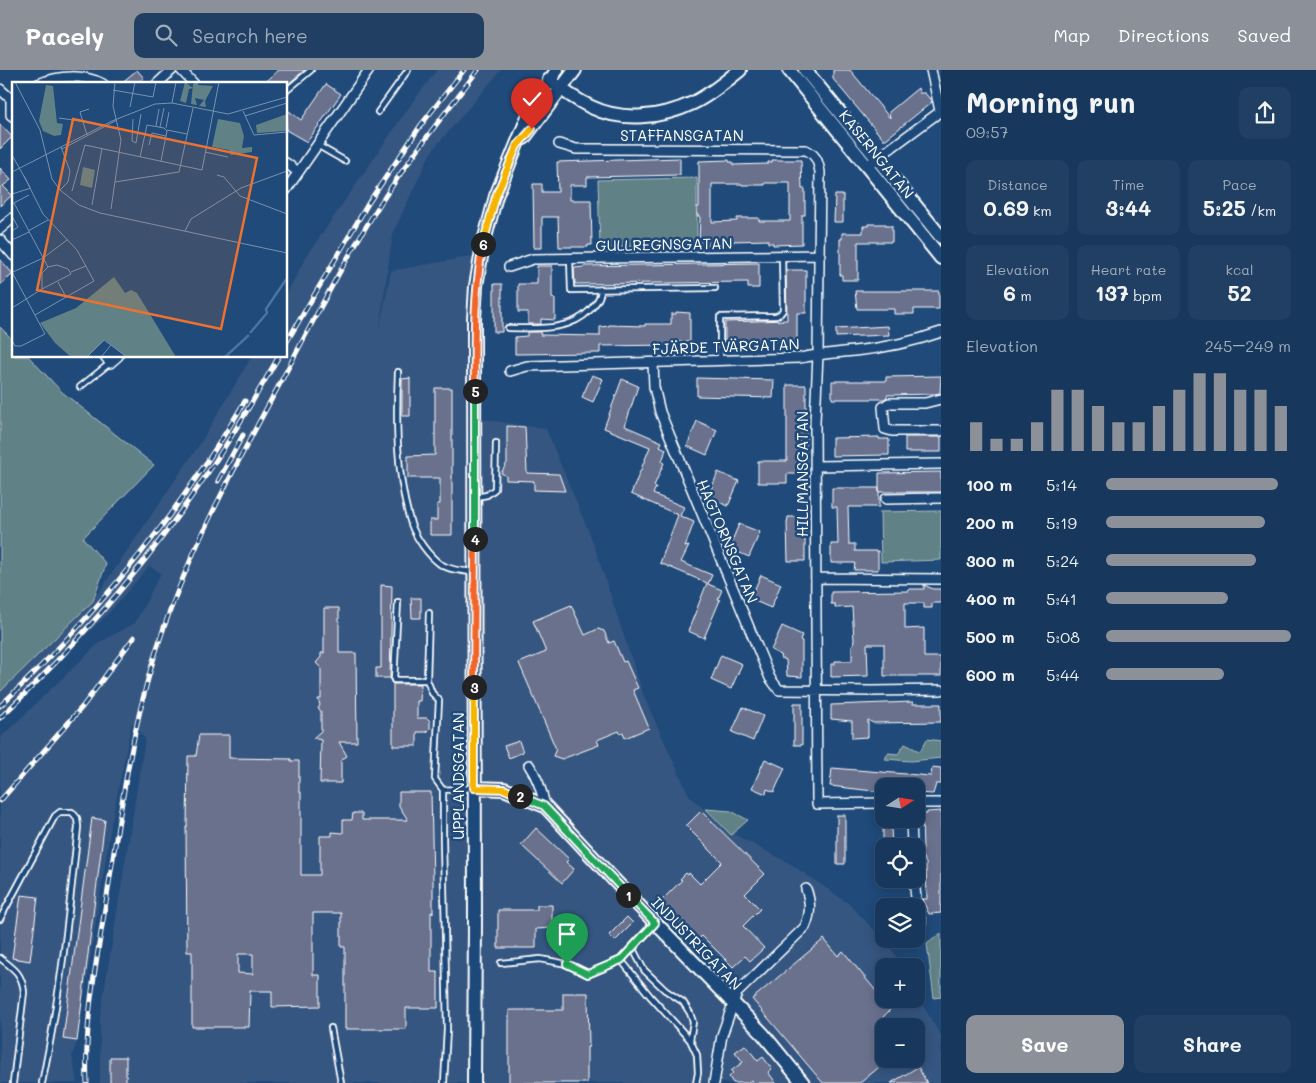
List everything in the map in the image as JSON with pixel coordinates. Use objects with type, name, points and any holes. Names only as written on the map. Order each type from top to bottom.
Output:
[{"type":"main road","name":"UPPLANDSGATAN","points":[[517,146],[532,129],[560,88],[575,70]]},
{"type":"main road","points":[[553,75],[560,88],[592,108],[627,116],[649,116],[694,103],[740,70]]},
{"type":"main road","name":"KASERNGATAN","points":[[789,70],[871,163],[941,237]]},
{"type":"main road","name":"KASERNGATAN","points":[[804,70],[941,258]]},
{"type":"main road","name":"UPPLANDSGATAN","points":[[474,1083],[474,319],[476,286],[483,245],[496,196],[532,107],[553,75]]},
{"type":"main road","name":"INDUSTRIGATAN","points":[[474,788],[504,789],[544,806],[763,1034],[803,1083]]},
{"type":"street","points":[[159,82],[172,70]]},
{"type":"street","points":[[181,70],[192,82]]},
{"type":"street","points":[[288,187],[369,70]]},
{"type":"street","points":[[871,163],[941,111],[935,75]]},
{"type":"street","points":[[42,82],[77,76],[97,82]]},
{"type":"street","points":[[0,90],[12,97]]},
{"type":"street","name":"STAFFANSGATAN","points":[[560,144],[576,149],[806,150]]},
{"type":"street","name":"HILLMANSGATAN","points":[[806,150],[818,160],[820,172],[816,466],[817,804],[875,803]]},
{"type":"street","points":[[288,164],[298,172]]},
{"type":"street","points":[[0,229],[12,219]]},
{"type":"street","points":[[0,240],[12,254]]},
{"type":"street","name":"GULLREGNSGATAN","points":[[509,267],[533,259],[820,255]]},
{"type":"street","name":"FJÄRDE TVÄRGATAN","points":[[510,371],[527,366],[800,358],[912,342],[941,332]]},
{"type":"street","name":"HAGTORNSGATAN","points":[[653,363],[654,387],[660,412],[770,678],[779,690],[817,690]]},
{"type":"street","points":[[941,399],[925,403],[889,403],[883,406],[885,429],[892,431],[941,431]]},
{"type":"street","points":[[816,466],[941,464]]},
{"type":"street","points":[[886,499],[941,498]]},
{"type":"street","points":[[816,578],[941,579]]},
{"type":"street","points":[[817,690],[941,690]]},
{"type":"street","points":[[529,765],[536,774],[542,790],[544,806]]},
{"type":"street","points":[[925,803],[941,803]]},
{"type":"street","points":[[714,1083],[722,1035],[738,993],[806,927],[810,903],[806,889]]},
{"type":"lane","points":[[288,89],[311,70]]},
{"type":"lane","points":[[378,112],[407,71]]},
{"type":"lane","points":[[317,145],[345,161]]},
{"type":"lane","points":[[720,360],[720,317],[776,316],[783,310],[782,256]]},
{"type":"lane","points":[[570,259],[571,290],[715,288]]},
{"type":"lane","points":[[508,328],[557,327],[575,322],[597,303],[601,296],[601,289]]},
{"type":"lane","points":[[80,387],[111,358]]},
{"type":"lane","points":[[398,372],[400,456],[406,504],[412,526],[421,542],[441,564],[452,569],[474,572]]},
{"type":"lane","points":[[475,498],[487,496],[496,489],[496,443]]},
{"type":"lane","points":[[398,602],[394,680],[427,680]]},
{"type":"lane","points":[[429,613],[427,680],[432,693],[439,700],[434,779],[443,790],[447,1029],[444,1083]]},
{"type":"lane","points":[[443,790],[474,788]]},
{"type":"lane","points":[[0,920],[55,816],[60,812],[72,812],[77,818],[78,827],[64,954],[52,1035],[42,1083]]},
{"type":"lane","points":[[501,963],[540,959],[567,964],[588,974],[621,960],[655,923]]},
{"type":"lane","points":[[632,947],[644,970],[665,990],[683,1002],[690,1013],[693,1022],[690,1040]]},
{"type":"lane","points":[[0,958],[15,969],[20,976],[24,992],[13,1083]]},
{"type":"lane","points":[[621,960],[650,996],[690,1040],[697,1054],[698,1073],[696,1083]]},
{"type":"lane","points":[[331,1028],[341,1083]]},
{"type":"shaded area","points":[[437,70],[501,70],[431,152],[393,233],[379,331],[391,271],[473,256],[468,318],[470,417],[546,429],[593,542],[644,697],[689,795],[726,830],[789,863],[848,903],[875,931],[875,948],[891,948],[897,958],[875,958],[875,1008],[924,1008],[941,1036],[941,1083],[100,1083],[100,1017],[145,739],[132,722],[112,820],[77,1042],[72,1055],[77,1083],[0,1083],[0,738],[100,642],[135,623],[161,573],[149,566],[110,612],[0,715],[0,692],[93,601],[201,442],[251,358],[288,358],[288,291],[306,257],[414,100]]},
{"type":"green space","points":[[697,178],[697,244],[600,248],[598,180]]},
{"type":"green space","points":[[0,327],[12,339],[12,358],[30,358],[62,392],[154,465],[83,538],[106,564],[93,601],[0,692]]},
{"type":"green space","points":[[941,511],[941,560],[881,562],[880,512]]},
{"type":"green space","points":[[927,739],[941,741],[941,758],[911,761],[885,759],[888,753],[898,754],[905,744],[919,751]]},
{"type":"green space","points":[[706,809],[731,811],[748,820],[731,835]]},
{"type":"green space","points":[[941,933],[941,997],[934,998],[927,944]]},
{"type":"building","points":[[137,70],[144,78],[139,82],[122,82]]},
{"type":"building","points":[[279,70],[305,70],[288,84],[288,82],[265,82]]},
{"type":"building","points":[[833,70],[850,70],[890,118],[889,112],[918,88],[919,93],[925,93],[932,102],[886,139],[883,139],[833,79]]},
{"type":"building","points":[[326,84],[341,94],[307,142],[288,131],[288,110],[301,120]]},
{"type":"building","points":[[0,124],[12,137],[0,149]]},
{"type":"building","points":[[680,158],[680,175],[587,177],[587,185],[570,185],[570,200],[591,200],[592,245],[588,245],[588,247],[559,247],[558,217],[542,217],[542,248],[534,248],[533,184],[542,184],[542,192],[558,192],[557,162]]},
{"type":"building","points":[[729,160],[729,162],[733,162],[733,165],[768,164],[772,160],[801,160],[802,189],[805,189],[805,215],[802,215],[802,244],[773,245],[773,243],[768,243],[768,240],[733,241],[733,243],[729,243],[730,245],[699,245],[700,216],[697,216],[697,207],[699,207],[699,161]],"holes":[[[765,183],[790,183],[790,221],[759,221],[759,218],[737,218],[737,221],[712,222],[712,184],[765,185]]]},
{"type":"building","points":[[0,168],[11,180],[3,186],[12,195],[0,206]]},
{"type":"building","points":[[835,195],[843,195],[843,222],[834,222]]},
{"type":"building","points":[[869,224],[892,226],[892,242],[858,242],[858,280],[842,280],[842,275],[840,275],[840,239],[842,239],[842,233],[863,233],[863,226],[869,226]]},
{"type":"building","points":[[0,259],[12,275],[0,285]]},
{"type":"building","points":[[759,263],[759,288],[748,288],[748,282],[575,284],[574,268],[584,266]]},
{"type":"building","points":[[537,266],[552,266],[552,298],[555,299],[555,320],[541,319],[541,324],[528,324],[528,312],[518,312],[518,284],[537,284]]},
{"type":"building","points":[[786,270],[806,270],[806,313],[797,313],[797,341],[725,342],[725,322],[787,320]]},
{"type":"building","points":[[494,284],[502,284],[502,332],[494,332]]},
{"type":"building","points":[[855,291],[939,291],[939,309],[914,309],[914,314],[894,314],[894,309],[857,309]]},
{"type":"building","points":[[676,312],[690,313],[690,342],[671,342],[671,345],[600,346],[600,353],[515,354],[515,337],[527,336],[527,332],[541,332],[540,335],[600,336],[600,327],[609,325],[645,326],[645,324],[671,324],[671,314],[676,314]]},
{"type":"building","points":[[888,326],[889,335],[836,337],[836,329]]},
{"type":"building","points":[[592,375],[603,379],[593,402],[582,397]]},
{"type":"building","points":[[941,376],[940,393],[887,395],[884,399],[832,399],[832,381],[886,381],[886,377]]},
{"type":"building","points":[[410,378],[410,416],[402,416],[402,379]]},
{"type":"building","points":[[697,378],[774,380],[773,398],[697,396]]},
{"type":"building","points":[[622,379],[638,386],[625,426],[662,442],[660,446],[666,449],[662,462],[664,463],[654,486],[656,487],[653,494],[684,507],[680,516],[694,522],[685,547],[689,546],[681,562],[712,575],[708,584],[722,590],[718,599],[720,600],[704,638],[688,631],[707,583],[660,563],[678,515],[631,494],[650,447],[604,428]]},
{"type":"building","points":[[787,385],[806,385],[806,474],[787,474],[787,483],[758,483],[758,461],[787,461]]},
{"type":"building","points":[[435,388],[452,388],[452,535],[430,535],[430,520],[437,520],[437,504],[440,504],[440,478],[408,478],[408,456],[435,455]]},
{"type":"building","points":[[697,421],[717,430],[707,455],[687,446]]},
{"type":"building","points":[[507,426],[525,427],[527,473],[559,474],[565,491],[534,490],[534,481],[506,480],[506,476],[501,473],[507,463]]},
{"type":"building","points":[[879,437],[879,439],[889,439],[889,455],[832,456],[832,438]]},
{"type":"building","points":[[905,437],[941,437],[941,452],[905,452]]},
{"type":"building","points":[[718,472],[739,481],[728,506],[708,497]]},
{"type":"building","points":[[941,472],[941,492],[879,492],[879,473]]},
{"type":"building","points":[[832,488],[879,488],[879,507],[848,507],[849,544],[855,544],[855,551],[878,551],[878,570],[854,570],[855,563],[831,563],[831,544],[838,544],[837,507],[832,507]]},
{"type":"building","points":[[788,517],[805,517],[805,561],[788,561]]},
{"type":"building","points":[[739,524],[760,532],[749,557],[729,548]]},
{"type":"building","points":[[761,575],[781,584],[771,608],[750,599]]},
{"type":"building","points":[[381,585],[392,586],[390,678],[376,678],[376,668],[381,668]]},
{"type":"building","points":[[924,585],[933,589],[941,589],[941,603],[932,603],[932,608],[924,608],[924,603],[905,603],[905,629],[924,628],[924,657],[941,657],[941,676],[884,676],[884,644],[867,644],[868,676],[831,677],[831,664],[835,664],[835,661],[852,661],[852,645],[854,640],[852,607],[835,608],[835,604],[831,604],[831,592],[909,591],[909,589],[924,589]]},
{"type":"building","points":[[411,598],[421,598],[421,618],[412,618]]},
{"type":"building","points":[[571,605],[585,635],[598,629],[604,631],[609,643],[614,641],[623,662],[626,661],[638,688],[633,690],[649,728],[625,738],[623,732],[620,734],[619,731],[597,740],[599,745],[562,759],[553,756],[556,749],[519,663],[546,652],[533,621]]},
{"type":"building","points":[[324,608],[339,608],[339,653],[356,653],[357,742],[339,742],[347,756],[341,760],[341,783],[320,783],[321,740],[313,738],[321,731],[321,711],[318,709],[320,705],[318,699],[321,699],[321,668],[316,663],[321,657],[321,653],[324,653]]},
{"type":"building","points":[[782,626],[802,635],[800,640],[802,641],[802,677],[787,676],[786,660],[780,658],[781,655],[771,650]]},
{"type":"building","points":[[721,655],[742,664],[731,689],[711,680]]},
{"type":"building","points":[[393,684],[421,684],[420,701],[417,701],[417,718],[427,718],[430,721],[430,729],[427,732],[417,732],[417,746],[393,746]]},
{"type":"building","points":[[913,702],[913,704],[941,704],[941,722],[873,723],[868,720],[868,737],[852,738],[852,721],[831,719],[831,705]]},
{"type":"building","points":[[794,703],[802,703],[802,745],[794,745]]},
{"type":"building","points":[[743,707],[763,716],[753,741],[732,732]]},
{"type":"building","points":[[199,735],[229,735],[229,758],[291,759],[291,761],[299,761],[301,875],[320,875],[320,836],[332,836],[332,832],[343,833],[343,820],[352,820],[353,813],[362,813],[362,820],[408,820],[399,806],[399,792],[431,792],[433,913],[431,912],[431,972],[438,972],[438,1008],[406,1008],[406,1029],[345,1029],[345,947],[341,947],[341,913],[313,913],[313,975],[320,975],[320,1006],[272,1007],[272,991],[250,991],[249,1027],[192,1027],[192,952],[187,952],[186,827],[188,756],[196,756]],"holes":[[[238,954],[253,954],[253,974],[238,973]]]},
{"type":"building","points":[[519,741],[523,752],[509,758],[504,746]]},
{"type":"building","points":[[765,759],[785,768],[774,792],[767,789],[766,794],[752,788]]},
{"type":"building","points":[[932,767],[941,768],[941,784],[936,784],[933,794],[925,794],[925,778],[875,778],[875,791],[830,786],[832,768],[931,776]]},
{"type":"building","points":[[701,811],[765,874],[745,894],[760,909],[743,926],[764,948],[750,961],[745,956],[733,967],[702,936],[697,940],[660,902],[682,880],[680,879],[686,873],[688,875],[689,873],[700,884],[722,862],[686,826]]},
{"type":"building","points":[[941,811],[941,913],[929,914],[925,905],[925,899],[927,899],[926,863],[925,838],[923,838],[922,828],[925,828],[925,814],[927,812]]},
{"type":"building","points":[[837,815],[845,815],[845,864],[837,864]]},
{"type":"building","points":[[92,818],[105,820],[77,1041],[63,1039]]},
{"type":"building","points":[[536,828],[569,859],[566,862],[574,869],[562,883],[521,845]]},
{"type":"building","points":[[883,828],[891,828],[892,838],[883,838]]},
{"type":"building","points":[[21,895],[38,897],[30,961],[12,958]]},
{"type":"building","points":[[537,905],[552,905],[552,928],[536,929],[536,948],[498,948],[498,910],[537,910]]},
{"type":"building","points":[[627,917],[633,923],[615,941],[609,935]]},
{"type":"building","points":[[824,939],[838,956],[843,951],[875,990],[875,1008],[888,1008],[890,1010],[884,1018],[875,1018],[875,1068],[878,1068],[860,1083],[823,1083],[752,999]]},
{"type":"building","points":[[563,993],[588,993],[589,1047],[587,1047],[587,1083],[509,1083],[509,1010],[563,1010]]},
{"type":"building","points":[[745,1045],[758,1061],[763,1057],[772,1069],[768,1072],[776,1083],[753,1083],[751,1080],[747,1083],[733,1083],[729,1077],[733,1073],[731,1071],[743,1062],[735,1052]]},
{"type":"building","points":[[110,1057],[126,1057],[126,1083],[110,1083]]},
{"type":"building","points":[[919,1068],[927,1083],[891,1083]]},
{"type":"railway","points":[[288,340],[369,202],[421,125],[464,70]]},
{"type":"railway","points":[[87,1083],[88,1035],[93,986],[127,775],[145,689],[178,590],[224,488],[353,250],[403,170],[478,70]]},
{"type":"railway","points":[[0,718],[74,643],[164,535],[197,489],[278,358]]},
{"type":"railway","points":[[0,706],[69,637],[133,562],[164,523],[192,483],[245,401]]},
{"type":"railway","points":[[218,481],[243,435]]},
{"type":"railway","points":[[0,801],[83,706],[134,637]]},
{"type":"route","points":[[532,129],[517,146],[496,196],[483,245],[476,286],[474,319],[474,788],[504,789],[544,806],[655,923],[621,960],[588,974],[567,964]]}]
